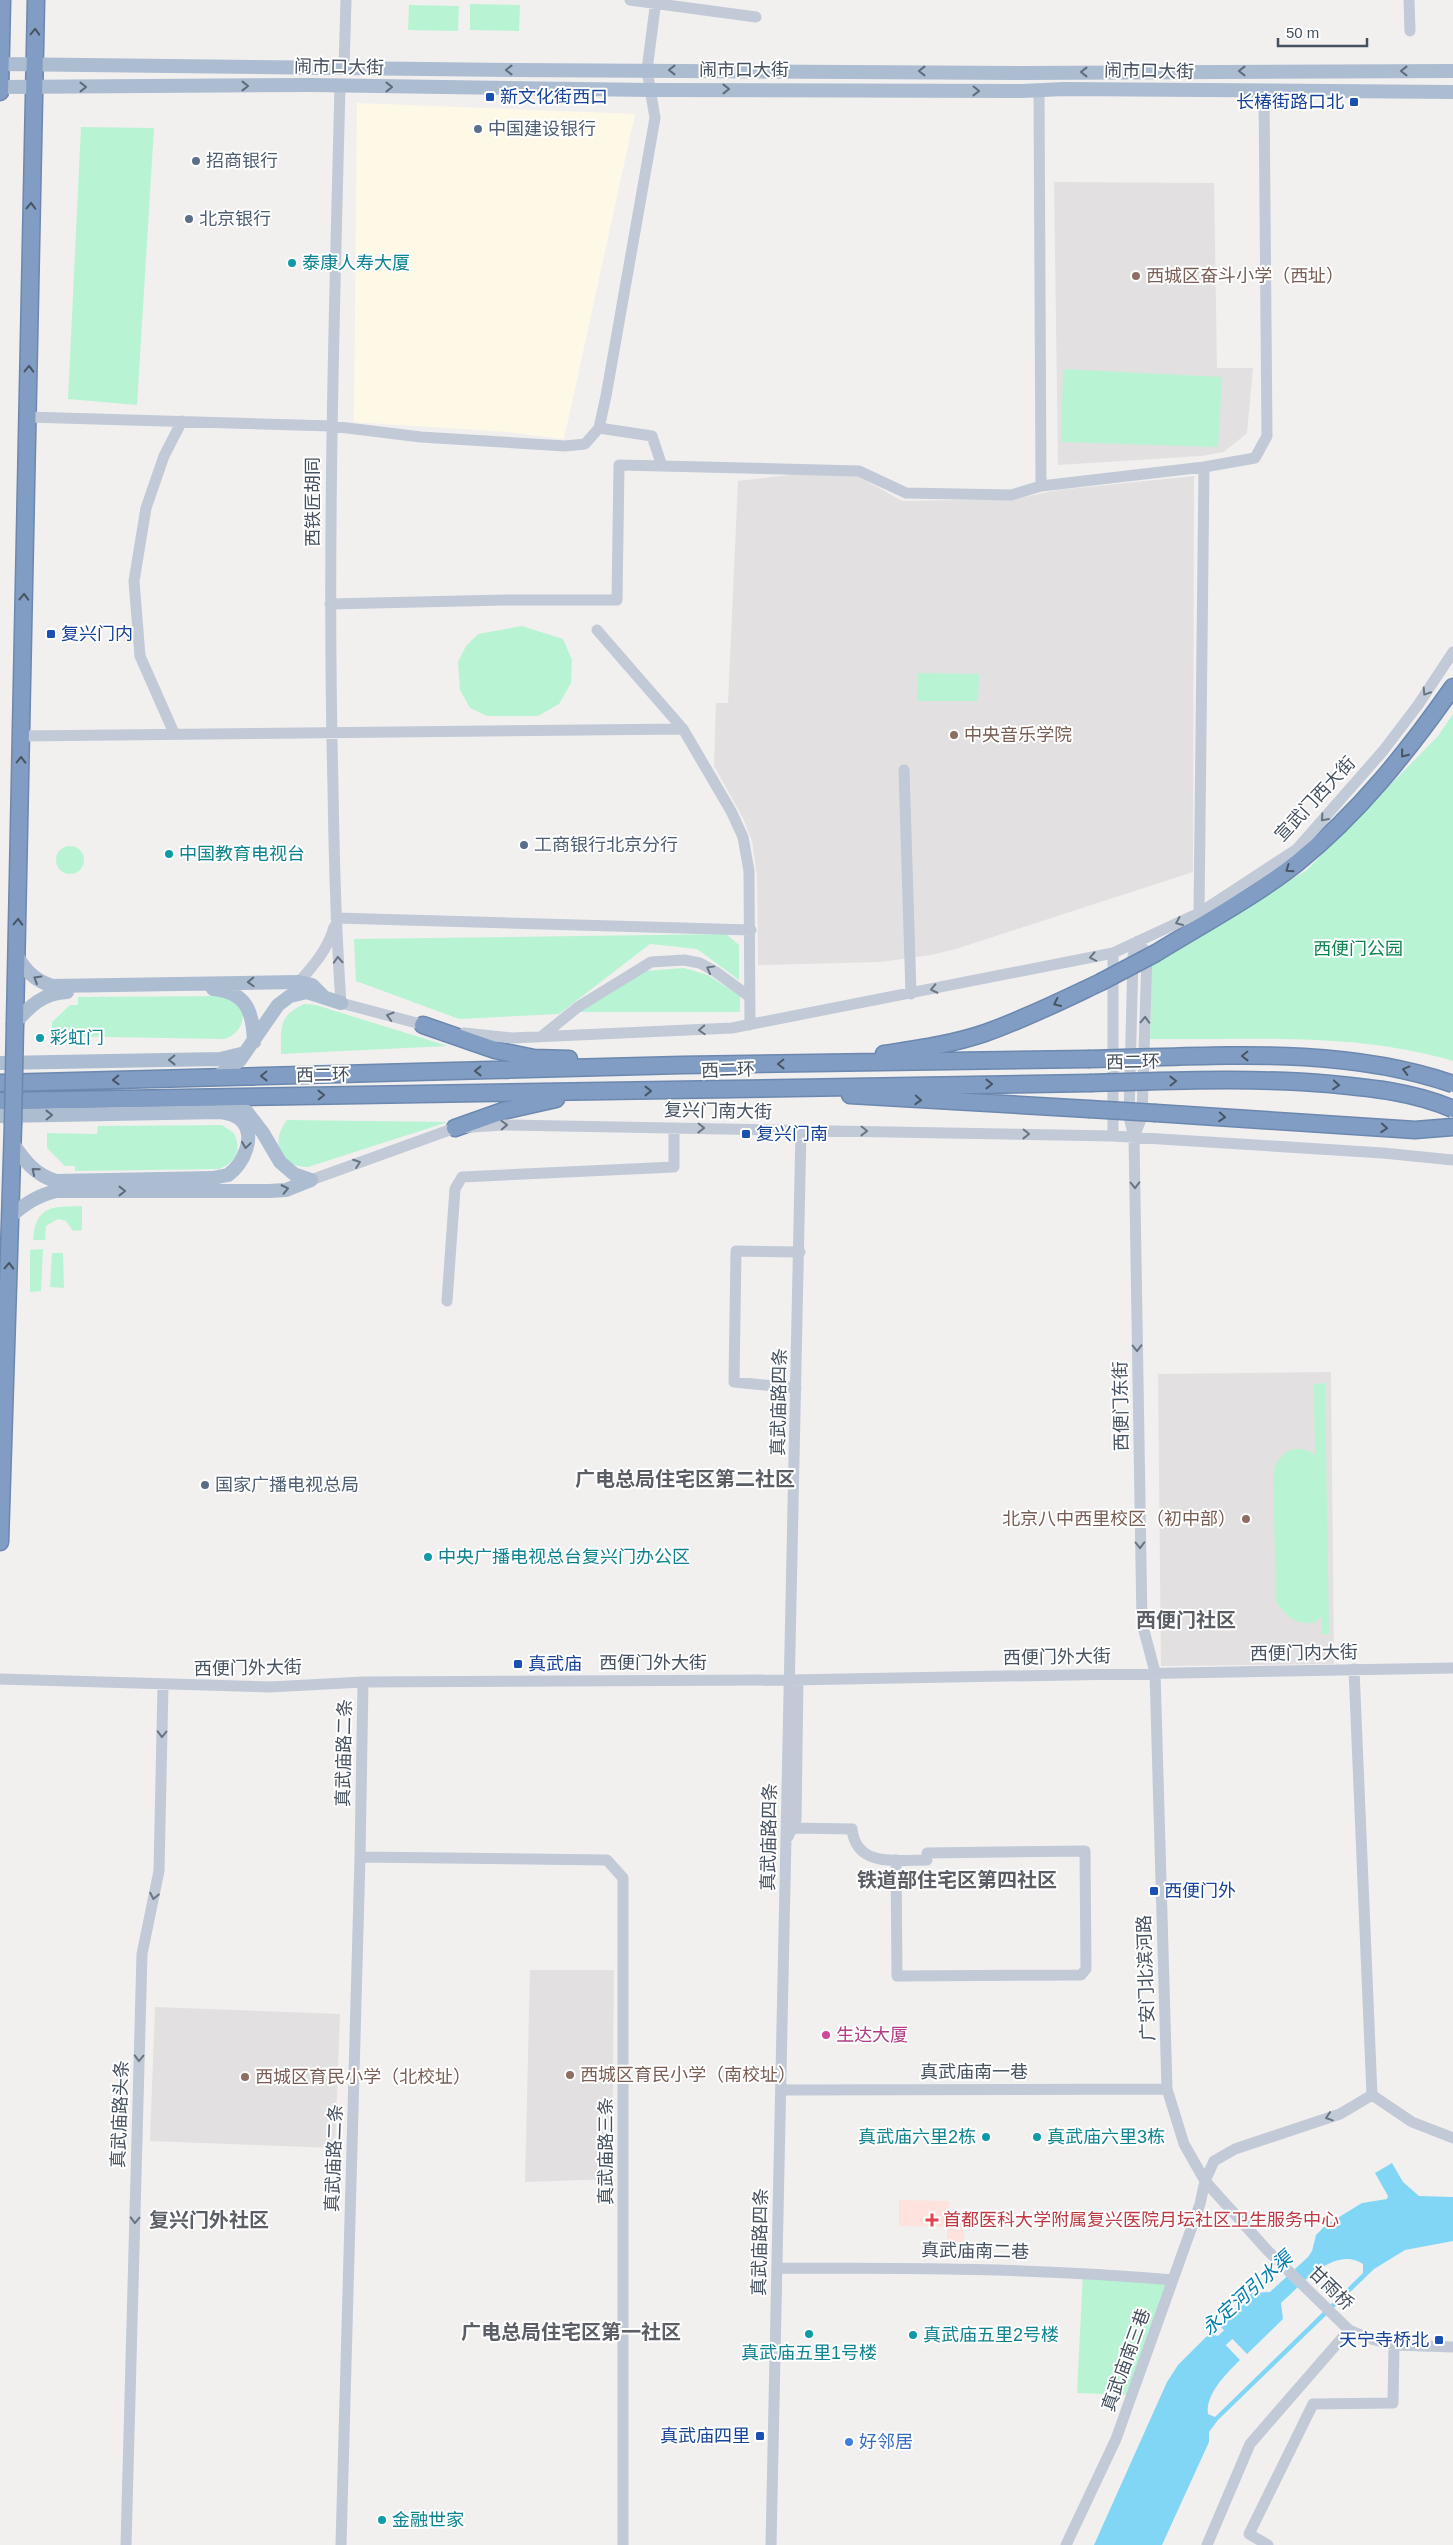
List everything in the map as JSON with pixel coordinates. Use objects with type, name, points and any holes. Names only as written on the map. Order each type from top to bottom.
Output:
[{"type":"highway","points":[[0,92],[2,0]]},
{"type":"highway","points":[[0,1542],[13,1144],[7,1120],[15,1024],[36,0]]},
{"type":"highway","points":[[830,1063],[941,1045],[984,1033],[1053,1006],[1156,953],[1297,863],[1333,830],[1381,781],[1417,738],[1453,687]]},
{"type":"highway","points":[[423,1025],[495,1050],[534,1058],[567,1058],[608,1068]]},
{"type":"highway","name":"西二环","points":[[0,1083],[830,1063],[1252,1056],[1380,1064],[1453,1084]]},
{"type":"highway","name":"西二环","points":[[0,1101],[185,1100],[299,1095],[1251,1079],[1380,1088],[1453,1109]]},
{"type":"highway","points":[[800,1088],[863,1097],[1156,1113],[1415,1130],[1453,1126]]},
{"type":"highway","points":[[455,1128],[517,1106],[599,1091]]},
{"type":"main road","name":"闹市口大街","points":[[0,64],[1022,73],[1453,71]]},
{"type":"main road","name":"闹市口大街","points":[[0,86],[1453,92]]},
{"type":"main road","points":[[16,955],[27,972],[39,982],[52,986],[299,982],[312,985],[323,996]]},
{"type":"main road","points":[[15,1024],[33,1004],[52,993],[225,990],[237,996],[247,1006],[253,1024],[250,1048]]},
{"type":"main road","points":[[217,1077],[232,1067],[250,1048],[278,1005],[290,996],[307,992],[341,1003]]},
{"type":"main road","points":[[0,1063],[220,1059],[250,1048]]},
{"type":"main road","points":[[185,1100],[242,1109],[258,1125],[280,1162],[288,1170],[311,1180]]},
{"type":"main road","points":[[7,1120],[221,1112],[240,1119],[246,1127],[247,1138],[244,1158],[228,1175],[213,1178],[175,1179],[56,1182],[37,1174],[25,1162],[13,1144]]},
{"type":"main road","points":[[11,1216],[39,1196],[56,1191],[269,1191],[286,1190],[311,1180]]},
{"type":"street","points":[[344,68],[346,0]]},
{"type":"street","points":[[630,0],[656,1],[756,17]]},
{"type":"street","points":[[1409,0],[1410,30]]},
{"type":"street","points":[[28,417],[331,426],[421,436],[572,446],[585,444],[599,428],[655,118],[647,70],[656,1]]},
{"type":"street","name":"西铁匠胡同","points":[[340,86],[331,426],[330,604],[336,918],[341,1003]]},
{"type":"street","points":[[1040,89],[1041,486]]},
{"type":"street","points":[[330,604],[506,600],[617,600],[618,465],[859,471],[906,493],[1011,495],[1041,486],[1204,467],[1255,458],[1267,436],[1264,92]]},
{"type":"street","points":[[174,733],[140,656],[134,580],[146,508],[164,456],[182,421]]},
{"type":"street","points":[[599,428],[652,436],[662,466]]},
{"type":"street","points":[[1199,913],[1204,467]]},
{"type":"street","points":[[597,630],[683,729],[731,812],[743,837],[749,871],[751,930],[750,1025]]},
{"type":"street","name":"宣武门西大街","points":[[1138,941],[1199,913],[1297,848],[1383,752],[1418,705],[1453,652]]},
{"type":"street","points":[[21,736],[683,729]]},
{"type":"street","points":[[904,770],[911,994]]},
{"type":"street","points":[[299,982],[314,965],[326,946],[336,918],[751,930]]},
{"type":"street","points":[[341,1003],[423,1025],[492,1037],[714,1029],[750,1025],[1113,953],[1138,941]]},
{"type":"street","name":"西便门东街","points":[[1138,941],[1133,956],[1129,1117],[1134,1137],[1142,1622],[1156,1672]]},
{"type":"street","points":[[1113,953],[1113,1136]]},
{"type":"street","points":[[542,1036],[578,1007],[651,962],[684,960],[700,963],[716,972],[750,997]]},
{"type":"street","name":"复兴门南大街","points":[[311,1180],[455,1128],[504,1124],[1134,1137]]},
{"type":"street","points":[[447,1301],[455,1189],[462,1177],[674,1167],[674,1128]]},
{"type":"street","name":"真武庙路四条","points":[[771,2545],[787,1840],[794,1680],[796,1388],[801,1129]]},
{"type":"street","points":[[1134,1137],[1382,1153],[1452,1160]]},
{"type":"street","points":[[796,1388],[734,1382],[736,1251],[800,1252]]},
{"type":"street","name":"西便门内大街","points":[[1156,1672],[1453,1668]]},
{"type":"street","points":[[1354,1669],[1372,2095],[1412,2122],[1453,2138]]},
{"type":"street","name":"西便门外大街","points":[[0,1679],[28,1678],[163,1686],[270,1687],[363,1682],[794,1680],[1156,1672]]},
{"type":"street","name":"广安门北滨河路","points":[[1156,1672],[1167,2089],[1184,2144],[1205,2181],[1268,2251]]},
{"type":"street","points":[[787,1840],[796,1820],[794,1680]]},
{"type":"street","name":"真武庙路二条","points":[[341,2545],[363,1682]]},
{"type":"street","name":"真武庙路头条","points":[[126,2545],[142,1954],[159,1871],[163,1686]]},
{"type":"street","points":[[792,1828],[852,1828],[853,1842],[865,1855],[885,1860],[927,1856],[1084,1851],[1086,1969],[1081,1974],[897,1976],[896,1860]]},
{"type":"street","name":"真武庙路三条","points":[[360,1857],[607,1860],[623,1878],[623,2545]]},
{"type":"street","name":"真武庙南一巷","points":[[781,2090],[1167,2089]]},
{"type":"street","name":"真武庙南三巷","points":[[1066,2545],[1116,2439],[1200,2204],[1205,2181],[1214,2161],[1235,2149],[1340,2114],[1372,2095]]},
{"type":"street","name":"甘雨桥","points":[[1268,2251],[1349,2330]]},
{"type":"street","name":"真武庙南二巷","points":[[777,2268],[986,2268],[1089,2272],[1173,2280]]},
{"type":"street","points":[[1207,2545],[1250,2444],[1349,2330],[1371,2339],[1394,2345],[1453,2347]]},
{"type":"street","points":[[1268,2545],[1249,2534],[1313,2404],[1393,2403],[1394,2345]]},
{"type":"shaded area","points":[[357,103],[635,114],[564,439],[508,432],[354,422]]},
{"type":"shaded area","name":"西城区奋斗小学（西址）","points":[[1054,182],[1214,183],[1217,368],[1253,368],[1247,433],[1224,452],[1201,456],[1058,465]]},
{"type":"shaded area","name":"中央音乐学院","points":[[797,474],[858,476],[902,501],[1013,499],[1058,490],[1194,476],[1193,872],[956,949],[931,955],[881,962],[758,965],[757,876],[752,841],[743,818],[714,766],[716,703],[728,703],[738,481]]},
{"type":"shaded area","name":"北京八中西里校区（初中部）","points":[[1331,1372],[1334,1664],[1161,1666],[1158,1374]]},
{"type":"shaded area","name":"西城区育民小学（南校址）","points":[[530,1970],[614,1970],[612,2179],[525,2182]]},
{"type":"shaded area","name":"西城区育民小学（北校址）","points":[[155,2007],[340,2014],[335,2148],[150,2141]]},
{"type":"shaded area","name":"首都医科大学附属复兴医院月坛社区卫生服务中心","points":[[899,2200],[949,2201],[949,2212],[965,2213],[964,2245],[947,2245],[947,2227],[899,2226]]},
{"type":"green space","points":[[470,4],[520,5],[519,31],[470,30]]},
{"type":"green space","points":[[409,5],[459,6],[458,31],[408,30]]},
{"type":"green space","points":[[81,127],[154,128],[137,405],[68,399]]},
{"type":"green space","points":[[1063,369],[1222,377],[1218,447],[1061,442]]},
{"type":"green space","points":[[522,626],[563,639],[572,660],[571,683],[559,704],[538,716],[487,716],[470,708],[460,690],[458,662],[466,646],[478,634]]},
{"type":"green space","points":[[918,673],[979,674],[978,701],[917,701]]},
{"type":"green space","name":"西便门公园","points":[[1453,714],[1453,1061],[1379,1045],[1341,1042],[1264,1039],[1150,1039],[1152,959],[1306,871],[1438,736]]},
{"type":"green space","points":[[70,846],[80,850],[84,860],[80,870],[70,874],[60,870],[56,860],[60,850]]},
{"type":"green space","points":[[726,934],[739,945],[739,980],[697,949],[650,944],[559,1014],[459,1019],[356,981],[354,939]]},
{"type":"green space","points":[[684,968],[708,975],[740,996],[740,1012],[580,1012],[644,971]]},
{"type":"green space","points":[[225,996],[233,998],[243,1012],[239,1029],[233,1035],[224,1039],[52,1036],[52,1022],[70,1005],[78,1005],[78,997]]},
{"type":"green space","points":[[304,1004],[316,1005],[448,1046],[281,1054],[281,1030],[285,1018],[289,1013]]},
{"type":"green space","points":[[287,1120],[448,1122],[308,1167],[290,1163],[280,1151],[279,1136]]},
{"type":"green space","points":[[222,1125],[234,1133],[237,1150],[230,1163],[219,1169],[75,1171],[75,1166],[65,1166],[47,1148],[47,1133],[97,1134],[98,1126]]},
{"type":"green space","points":[[82,1206],[82,1230],[73,1231],[66,1221],[58,1219],[46,1226],[45,1240],[33,1240],[35,1228],[42,1214],[55,1208]]},
{"type":"green space","points":[[43,1249],[41,1291],[30,1292],[30,1250]]},
{"type":"green space","points":[[52,1253],[63,1253],[64,1288],[50,1287]]},
{"type":"green space","points":[[1325,1383],[1329,1634],[1322,1634],[1321,1617],[1314,1623],[1296,1621],[1287,1616],[1276,1602],[1273,1475],[1279,1460],[1288,1451],[1301,1449],[1315,1455],[1314,1384]]},
{"type":"green space","points":[[1083,2272],[1173,2280],[1132,2395],[1077,2393]]},
{"type":"water","points":[[1392,2163],[1403,2182],[1419,2196],[1453,2197],[1453,2241],[1405,2250],[1374,2269],[1218,2420],[1209,2432],[1209,2442],[1162,2545],[1094,2545],[1167,2382],[1178,2365],[1212,2331],[1240,2360],[1213,2392],[1208,2406],[1208,2414],[1215,2417],[1363,2273],[1363,2264],[1352,2260],[1341,2260],[1318,2270],[1281,2303],[1283,2319],[1247,2354],[1219,2325],[1251,2293],[1270,2292],[1308,2257],[1312,2251],[1316,2235],[1326,2225],[1362,2203],[1387,2199],[1388,2196],[1375,2173]]},
{"type":"waterway","name":"永定河引水渠","points":[[1208,2353],[1240,2324]]},
{"type":"place","name":"新文化街西口","points":[[490,97]]},
{"type":"place","name":"长椿街路口北","points":[[1354,102]]},
{"type":"place","name":"中国建设银行","points":[[478,129]]},
{"type":"place","name":"招商银行","points":[[196,161]]},
{"type":"place","name":"北京银行","points":[[189,219]]},
{"type":"place","name":"泰康人寿大厦","points":[[292,263]]},
{"type":"place","name":"西城区奋斗小学（西址）","points":[[1136,276]]},
{"type":"place","name":"复兴门内","points":[[51,634]]},
{"type":"place","name":"中央音乐学院","points":[[954,735]]},
{"type":"place","name":"工商银行北京分行","points":[[524,845]]},
{"type":"place","name":"中国教育电视台","points":[[169,854]]},
{"type":"place","name":"彩虹门","points":[[40,1038]]},
{"type":"place","name":"复兴门南","points":[[746,1134]]},
{"type":"place","name":"国家广播电视总局","points":[[205,1485]]},
{"type":"place","name":"北京八中西里校区（初中部）","points":[[1246,1519]]},
{"type":"place","name":"中央广播电视总台复兴门办公区","points":[[428,1557]]},
{"type":"place","name":"真武庙","points":[[518,1664]]},
{"type":"place","name":"西便门外","points":[[1154,1891]]},
{"type":"place","name":"生达大厦","points":[[826,2035]]},
{"type":"place","name":"西城区育民小学（南校址）","points":[[570,2075]]},
{"type":"place","name":"西城区育民小学（北校址）","points":[[245,2077]]},
{"type":"place","name":"真武庙六里2栋","points":[[986,2137]]},
{"type":"place","name":"真武庙六里3栋","points":[[1037,2137]]},
{"type":"place","name":"首都医科大学附属复兴医院月坛社区卫生服务中心","points":[[932,2220]]},
{"type":"place","name":"真武庙五里1号楼","points":[[809,2334]]},
{"type":"place","name":"真武庙五里2号楼","points":[[913,2335]]},
{"type":"place","name":"天宁寺桥北","points":[[1439,2340]]},
{"type":"place","name":"真武庙四里","points":[[760,2436]]},
{"type":"place","name":"好邻居","points":[[849,2442]]},
{"type":"place","name":"金融世家","points":[[382,2520]]},
{"type":"district","name":"广电总局住宅区第二社区","points":[[685,1479]]},
{"type":"district","name":"西便门社区","points":[[1186,1620]]},
{"type":"district","name":"铁道部住宅区第四社区","points":[[957,1880]]},
{"type":"district","name":"复兴门外社区","points":[[209,2220]]},
{"type":"district","name":"广电总局住宅区第一社区","points":[[571,2332]]}]
